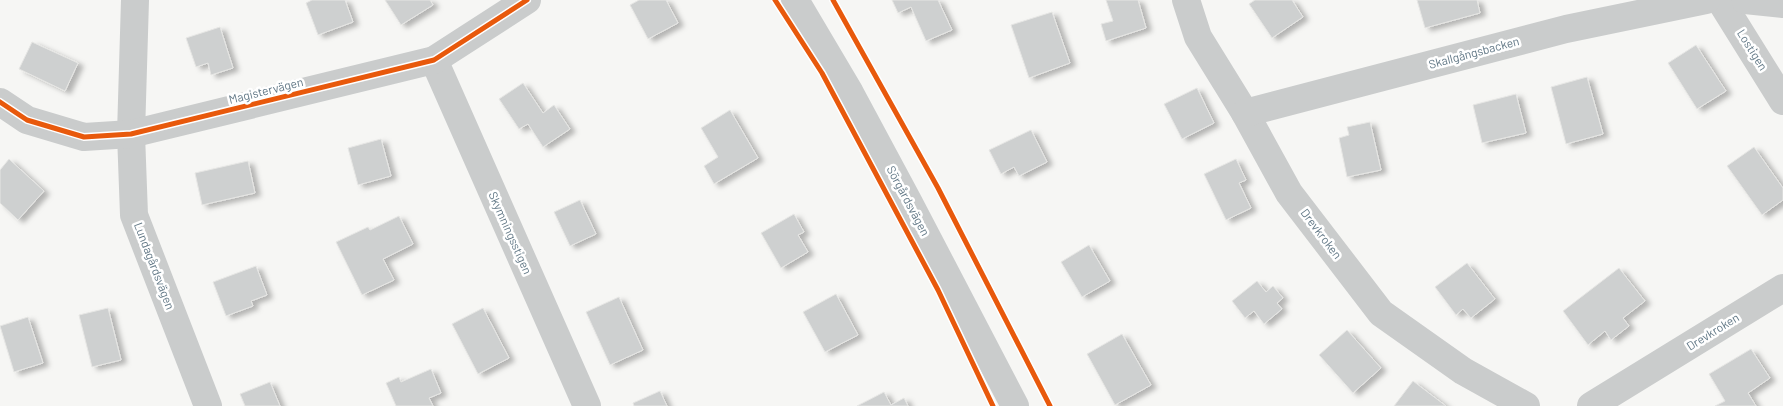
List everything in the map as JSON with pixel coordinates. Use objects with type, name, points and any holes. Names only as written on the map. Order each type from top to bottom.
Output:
[{"type":"street","name":"Lundagårdsvägen","points":[[135,0],[131,134],[134,215],[208,406]]},
{"type":"street","name":"Magistervägen","points":[[0,102],[27,120],[84,137],[131,134],[434,60],[527,0]]},
{"type":"street","name":"Sörgårdsvägen","points":[[795,0],[854,101],[1015,406]]},
{"type":"street","name":"Drevkroken","points":[[1186,0],[1198,37],[1289,193],[1381,313],[1463,371],[1526,406]]},
{"type":"street","name":"Skallgångsbacken","points":[[1244,113],[1566,29],[1706,0]]},
{"type":"street","name":"Lostigen","points":[[1720,0],[1783,101]]},
{"type":"street","points":[[1745,0],[1783,4]]},
{"type":"street","name":"Skymningsstigen","points":[[434,60],[587,406]]},
{"type":"street","name":"Drevkroken","points":[[1591,406],[1783,288]]},
{"type":"building","points":[[312,0],[345,0],[353,22],[318,35],[306,3]]},
{"type":"building","points":[[385,0],[430,0],[433,5],[401,25]]},
{"type":"building","points":[[639,0],[666,0],[678,23],[648,39],[630,5]]},
{"type":"building","points":[[892,0],[938,0],[952,30],[926,41],[911,7],[898,13]]},
{"type":"building","points":[[1106,0],[1138,0],[1146,28],[1106,41],[1101,24],[1113,21]]},
{"type":"building","points":[[1255,0],[1292,0],[1303,17],[1272,38],[1249,4]]},
{"type":"building","points":[[1417,0],[1477,0],[1480,13],[1425,28]]},
{"type":"building","points":[[1052,12],[1070,63],[1029,78],[1011,25]]},
{"type":"building","points":[[220,27],[233,68],[211,75],[208,63],[196,67],[186,38]]},
{"type":"building","points":[[32,42],[78,63],[65,91],[19,69]]},
{"type":"building","points":[[1696,45],[1726,91],[1697,109],[1668,63]]},
{"type":"building","points":[[1587,77],[1603,134],[1566,144],[1551,87]]},
{"type":"building","points":[[523,83],[543,113],[554,105],[570,129],[543,147],[528,124],[519,129],[499,99]]},
{"type":"building","points":[[1197,88],[1214,123],[1182,139],[1164,104]]},
{"type":"building","points":[[1516,94],[1526,133],[1482,143],[1473,105]]},
{"type":"building","points":[[730,110],[758,158],[714,184],[704,166],[718,157],[701,128]]},
{"type":"building","points":[[1370,122],[1381,170],[1347,177],[1339,138],[1349,135],[1347,127]]},
{"type":"building","points":[[1031,130],[1047,162],[1019,176],[1014,167],[1001,174],[989,150]]},
{"type":"building","points":[[381,139],[391,176],[358,185],[348,148]]},
{"type":"building","points":[[1754,147],[1783,188],[1783,200],[1762,215],[1727,166]]},
{"type":"building","points":[[9,159],[44,191],[18,220],[0,203],[0,170]]},
{"type":"building","points":[[1236,159],[1246,180],[1239,183],[1251,208],[1226,220],[1204,174]]},
{"type":"building","points":[[248,161],[255,193],[202,205],[195,173]]},
{"type":"building","points":[[580,200],[596,234],[570,246],[554,212]]},
{"type":"building","points":[[794,214],[804,232],[798,235],[808,252],[781,268],[761,233]]},
{"type":"building","points":[[399,216],[413,244],[383,259],[394,280],[362,295],[336,242],[368,227],[370,230]]},
{"type":"building","points":[[1089,245],[1110,281],[1082,297],[1061,262]]},
{"type":"building","points":[[1467,263],[1495,299],[1471,318],[1463,309],[1456,315],[1435,287]]},
{"type":"building","points":[[256,266],[267,295],[251,301],[253,306],[226,316],[213,282]]},
{"type":"building","points":[[1619,268],[1645,301],[1623,318],[1629,326],[1611,340],[1605,331],[1588,345],[1563,311]]},
{"type":"building","points":[[1257,281],[1266,292],[1273,286],[1283,298],[1277,303],[1282,309],[1264,324],[1254,311],[1245,318],[1232,301]]},
{"type":"building","points":[[836,294],[858,335],[825,352],[803,312]]},
{"type":"building","points":[[619,297],[643,350],[610,365],[586,312]]},
{"type":"building","points":[[108,308],[121,360],[92,367],[79,315]]},
{"type":"building","points":[[483,308],[509,358],[478,374],[452,324]]},
{"type":"building","points":[[28,317],[43,363],[14,372],[0,326]]},
{"type":"building","points":[[1347,330],[1381,368],[1353,393],[1319,355]]},
{"type":"building","points":[[1122,334],[1151,385],[1115,405],[1087,354]]},
{"type":"building","points":[[1751,349],[1770,378],[1748,393],[1756,406],[1715,406],[1725,401],[1709,374]]},
{"type":"building","points":[[431,369],[441,393],[429,398],[433,406],[396,406],[386,383],[399,377],[401,382]]},
{"type":"building","points":[[1413,381],[1446,406],[1394,406]]},
{"type":"building","points":[[270,382],[280,406],[245,406],[240,394]]},
{"type":"building","points":[[660,391],[667,406],[634,406],[633,403]]},
{"type":"building","points":[[884,392],[891,405],[904,398],[908,406],[857,406]]},
{"type":"cycle path","points":[[0,102],[27,120],[84,137],[131,134],[434,60],[527,0]]},
{"type":"cycle path","points":[[775,0],[822,73],[938,290],[993,406]]},
{"type":"cycle path","points":[[833,0],[938,188],[1050,406]]}]
